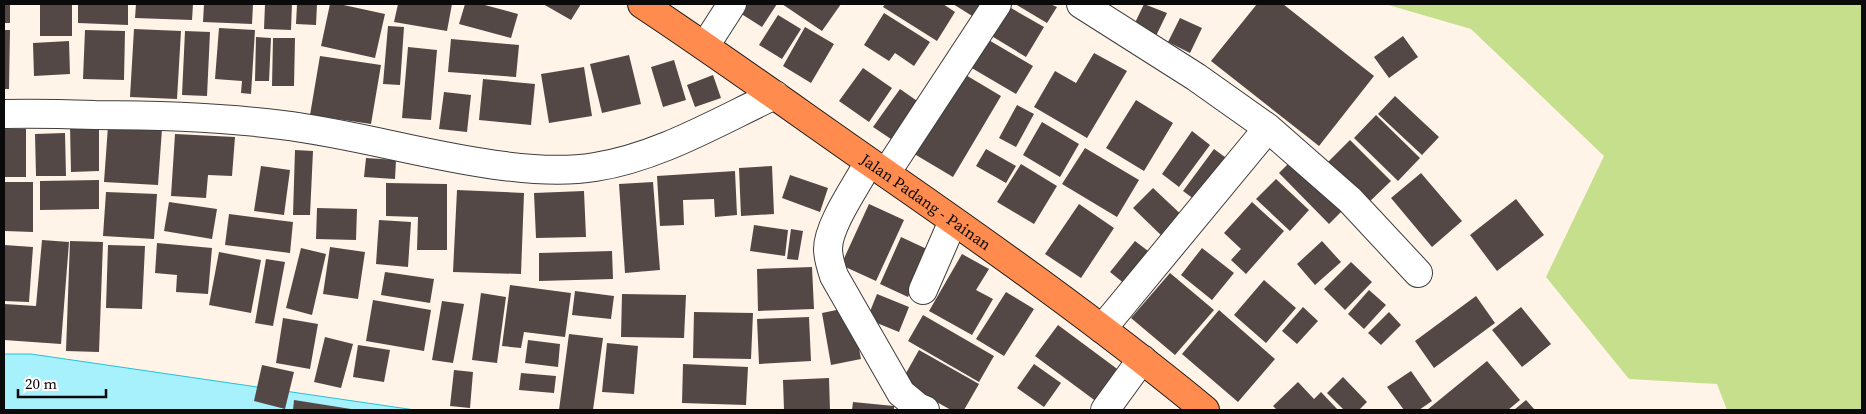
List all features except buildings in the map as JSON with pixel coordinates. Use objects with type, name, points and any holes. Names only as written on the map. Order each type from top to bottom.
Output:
[{"type":"highway","name":"Jalan Padang - Painan","points":[[642,4],[705,46],[953,221],[1142,358],[1205,410]]},
{"type":"street","points":[[705,46],[732,4]]},
{"type":"street","points":[[925,410],[918,407],[901,393],[834,276],[828,251],[828,240],[839,214],[878,168],[997,4]]},
{"type":"street","points":[[1081,4],[1196,77],[1268,128],[1350,200],[1418,273]]},
{"type":"street","points":[[4,114],[179,116],[282,125],[362,139],[469,162],[537,170],[568,170],[628,160],[666,146],[775,95]]},
{"type":"street","points":[[1102,329],[1268,128]]},
{"type":"street","points":[[923,290],[953,221]]},
{"type":"street","points":[[1105,410],[1142,358]]},
{"type":"green space","points":[[1385,4],[1862,4],[1862,410],[1727,410],[1717,384],[1629,379],[1546,277],[1604,156],[1471,29]]},
{"type":"water","points":[[4,354],[31,354],[415,410],[4,410]]}]
